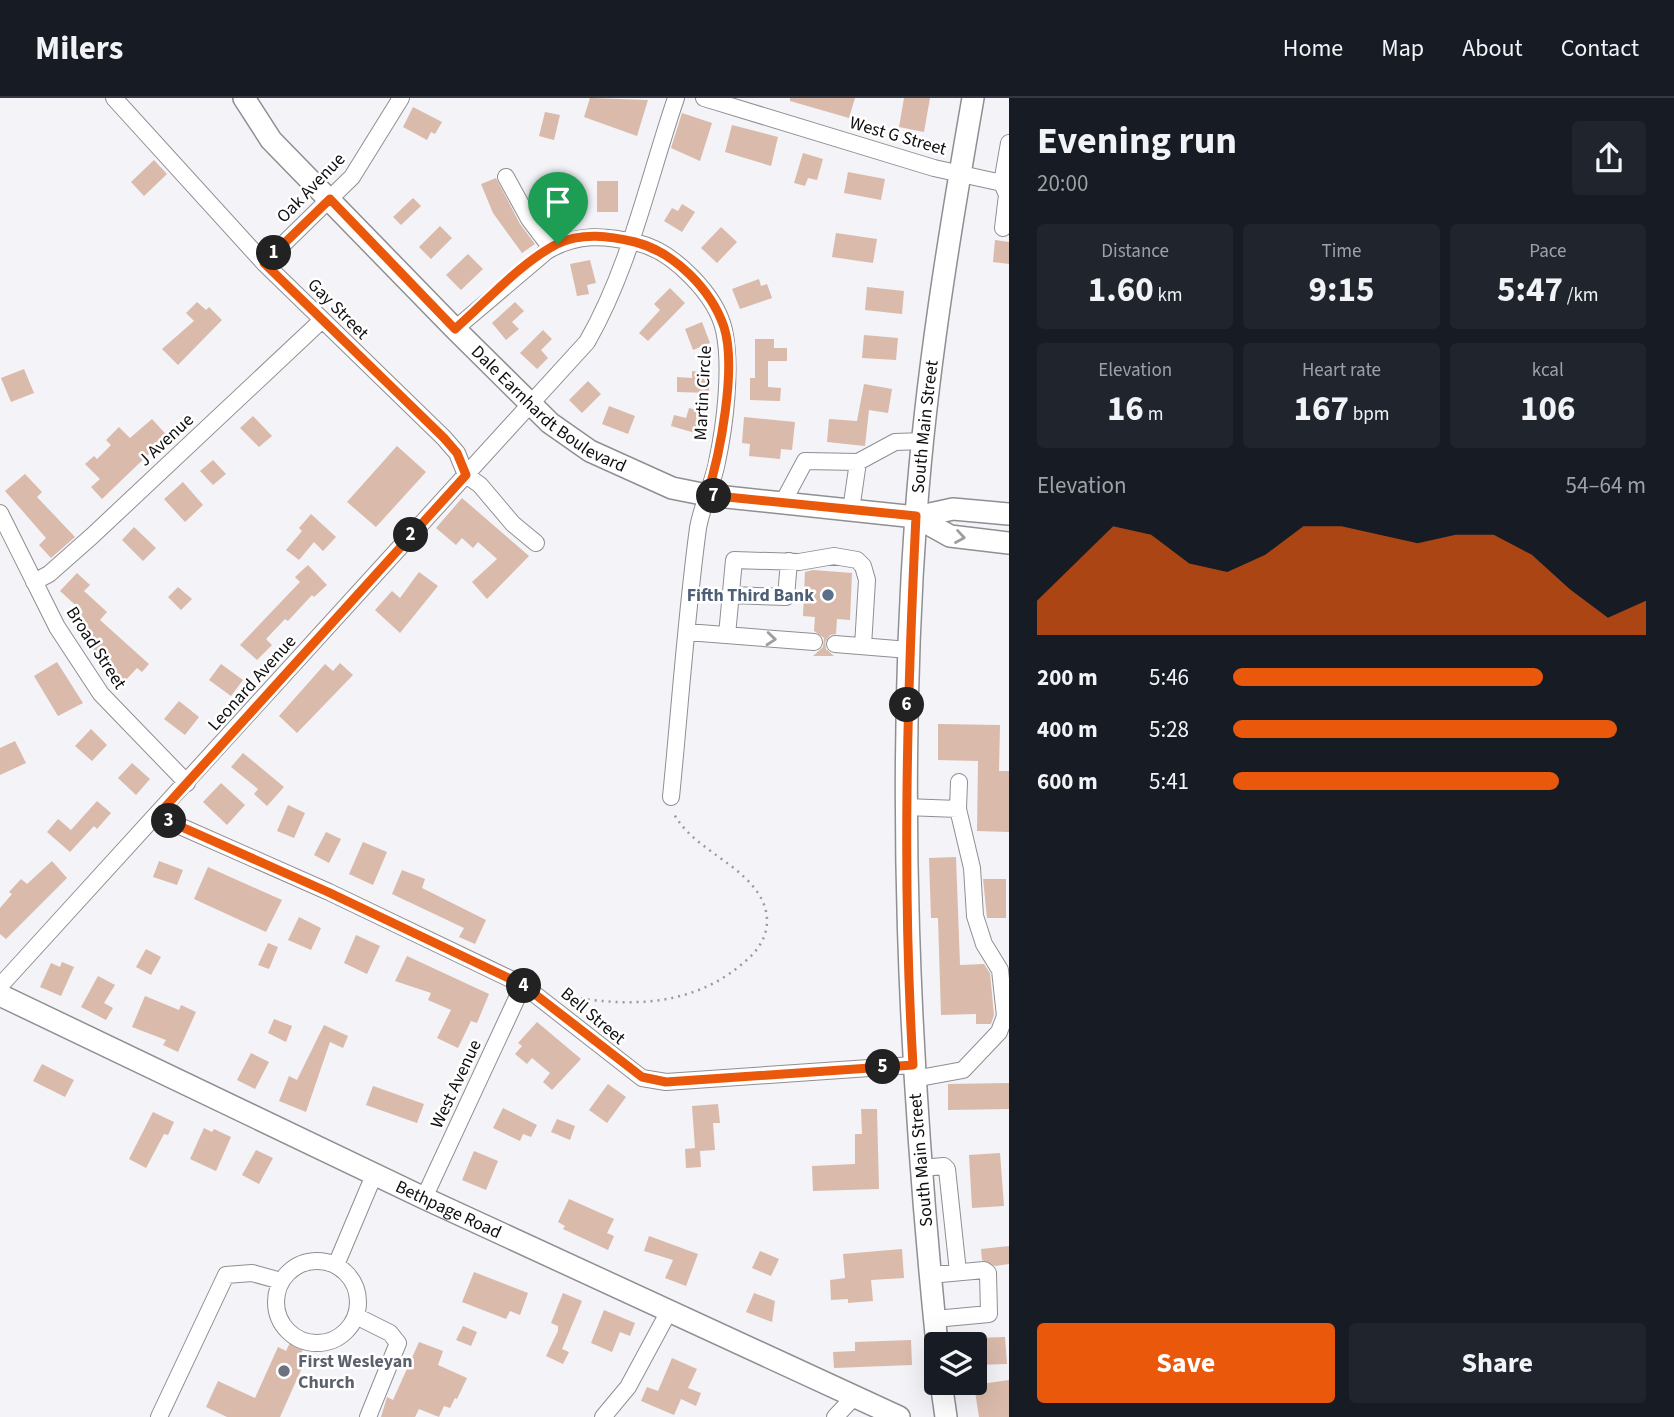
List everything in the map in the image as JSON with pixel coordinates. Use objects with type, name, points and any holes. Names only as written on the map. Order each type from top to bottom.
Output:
[{"type":"main road","name":"Dale Earnhardt Boulevard","points":[[244,98],[271,140],[455,329],[550,423],[590,451],[672,488],[707,495],[916,516],[953,509],[1009,514]]},
{"type":"main road","name":"South Main Street","points":[[936,1332],[914,1072],[905,886],[909,650],[923,441],[973,98]]},
{"type":"main road","name":"Dale Earnhardt Boulevard","points":[[916,516],[950,536],[1009,543]]},
{"type":"main road","name":"Bethpage Road","points":[[0,995],[374,1175],[899,1417]]},
{"type":"main road","points":[[943,1395],[946,1417]]},
{"type":"street","name":"Gay Street","points":[[114,98],[264,263],[444,438],[457,453],[466,475],[480,485],[513,524],[536,543]]},
{"type":"street","name":"Oak Avenue","points":[[264,263],[352,177],[401,98]]},
{"type":"street","points":[[531,404],[587,342],[606,309],[631,241],[676,98]]},
{"type":"street","name":"West G Street","points":[[704,98],[960,174],[1002,183]]},
{"type":"street","points":[[1003,228],[1007,195],[1002,183],[1009,143]]},
{"type":"street","points":[[506,177],[529,219],[551,248]]},
{"type":"street","name":"Martin Circle","points":[[455,329],[507,282],[551,248],[587,236],[631,241],[658,249],[681,267],[708,297],[724,327],[727,377],[718,462],[699,525],[671,797]]},
{"type":"street","name":"J Avenue","points":[[34,582],[49,574],[93,536],[321,321]]},
{"type":"street","name":"Leonard Avenue","points":[[0,986],[531,404]]},
{"type":"street","points":[[782,504],[798,468],[805,461],[858,462],[895,442],[923,441]]},
{"type":"street","points":[[852,510],[858,462]]},
{"type":"street","name":"Broad Street","points":[[0,513],[57,627],[101,694],[187,783]]},
{"type":"street","points":[[727,635],[734,560],[789,561],[848,557],[863,566],[867,580],[863,646]]},
{"type":"street","points":[[731,595],[786,597],[789,561]]},
{"type":"street","points":[[687,632],[814,642]]},
{"type":"street","points":[[835,644],[909,650]]},
{"type":"street","name":"Bell Street","points":[[157,816],[341,898],[523,985],[627,1069],[652,1081],[963,1070],[999,1032],[1005,1016],[1000,970],[984,944],[975,916],[972,868],[958,810],[959,782]]},
{"type":"street","points":[[905,807],[958,810]]},
{"type":"street","name":"West Avenue","points":[[424,1198],[523,985]]},
{"type":"street","points":[[921,1168],[944,1166],[947,1169],[958,1272]]},
{"type":"street","points":[[336,1265],[374,1175]]},
{"type":"street","points":[[325,1261],[336,1265],[354,1284],[358,1296],[356,1317],[345,1333],[334,1340],[307,1343],[295,1338],[285,1329],[275,1309],[275,1297],[281,1281],[292,1268],[302,1263],[325,1261]]},
{"type":"street","points":[[159,1417],[226,1275],[252,1273],[281,1281]]},
{"type":"street","points":[[930,1275],[988,1273],[989,1314],[934,1319]]},
{"type":"street","points":[[604,1417],[628,1387],[668,1312]]},
{"type":"street","points":[[356,1317],[390,1333],[398,1343],[368,1417]]},
{"type":"street","points":[[835,1417],[855,1396]]},
{"type":"path","points":[[558,994],[618,1002],[686,996],[712,985],[736,970],[762,944],[767,930],[763,903],[748,881],[681,824],[674,814],[671,797]]},
{"type":"building","points":[[590,98],[648,100],[637,136],[584,117]]},
{"type":"building","points":[[790,98],[855,98],[849,118],[790,101]]},
{"type":"building","points":[[904,98],[930,98],[924,132],[899,127]]},
{"type":"building","points":[[413,107],[442,122],[435,134],[431,132],[427,140],[403,127]]},
{"type":"building","points":[[545,112],[560,115],[554,140],[539,136]]},
{"type":"building","points":[[682,113],[712,123],[700,161],[671,148]]},
{"type":"building","points":[[732,125],[778,137],[771,166],[725,152]]},
{"type":"building","points":[[803,153],[823,159],[817,180],[808,178],[805,186],[794,183]]},
{"type":"building","points":[[154,160],[167,174],[144,196],[131,182]]},
{"type":"building","points":[[848,172],[885,179],[881,200],[844,193]]},
{"type":"building","points":[[496,178],[520,224],[535,244],[522,253],[493,213],[481,184]]},
{"type":"building","points":[[597,181],[618,181],[618,212],[597,212]]},
{"type":"building","points":[[574,183],[580,214],[560,218],[554,187]]},
{"type":"building","points":[[413,198],[421,206],[401,225],[393,217]]},
{"type":"building","points":[[682,204],[695,212],[682,232],[664,221],[672,208],[678,211]]},
{"type":"building","points":[[440,226],[452,238],[431,259],[419,247]]},
{"type":"building","points":[[721,227],[737,242],[717,263],[701,248]]},
{"type":"building","points":[[836,233],[877,239],[873,263],[832,257]]},
{"type":"building","points":[[995,240],[1009,242],[1009,264],[993,262]]},
{"type":"building","points":[[468,254],[483,269],[461,290],[446,275]]},
{"type":"building","points":[[590,260],[596,283],[587,285],[589,294],[577,296],[570,264]]},
{"type":"building","points":[[759,279],[761,286],[767,284],[772,298],[740,309],[732,289]]},
{"type":"building","points":[[867,287],[904,291],[902,314],[865,310]]},
{"type":"building","points":[[670,288],[685,303],[648,341],[639,333],[660,310],[654,304]]},
{"type":"building","points":[[197,302],[206,310],[209,307],[222,320],[178,365],[162,349],[194,321],[186,313]]},
{"type":"building","points":[[515,302],[524,311],[512,322],[519,329],[506,340],[492,323]]},
{"type":"building","points":[[702,322],[710,343],[693,350],[685,329]]},
{"type":"building","points":[[543,330],[552,339],[541,350],[548,358],[537,369],[520,353]]},
{"type":"building","points":[[864,335],[898,338],[896,360],[862,358]]},
{"type":"building","points":[[755,339],[774,339],[774,348],[787,348],[787,361],[768,361],[768,387],[781,388],[780,401],[750,400],[750,378],[755,378]]},
{"type":"building","points":[[24,369],[34,393],[11,402],[1,378]]},
{"type":"building","points":[[692,371],[710,374],[709,393],[677,392],[677,377],[692,378]]},
{"type":"building","points":[[588,381],[601,394],[582,413],[569,400]]},
{"type":"building","points":[[864,384],[892,389],[888,413],[869,410],[865,446],[827,442],[829,419],[857,421]]},
{"type":"building","points":[[609,406],[635,416],[628,434],[602,424]]},
{"type":"building","points":[[689,408],[708,413],[702,435],[671,426],[674,415],[686,418]]},
{"type":"building","points":[[253,416],[272,436],[259,447],[240,428]]},
{"type":"building","points":[[744,417],[795,422],[792,450],[781,449],[780,459],[749,456],[750,444],[742,443]]},
{"type":"building","points":[[152,419],[172,441],[164,448],[161,444],[154,449],[102,499],[91,487],[100,479],[85,464],[94,456],[97,459],[111,445],[106,440],[119,427],[130,438]]},
{"type":"building","points":[[397,446],[426,472],[376,527],[347,502]]},
{"type":"building","points":[[213,460],[226,474],[213,485],[200,471]]},
{"type":"building","points":[[25,474],[42,492],[37,497],[75,537],[51,558],[39,545],[46,538],[5,491]]},
{"type":"building","points":[[183,482],[203,505],[185,522],[164,499]]},
{"type":"building","points":[[462,498],[529,556],[487,599],[472,582],[497,559],[478,542],[473,548],[462,538],[456,545],[436,528]]},
{"type":"building","points":[[311,514],[336,537],[323,551],[314,542],[299,560],[286,550],[302,531],[299,528]]},
{"type":"building","points":[[134,527],[156,548],[143,561],[122,540]]},
{"type":"building","points":[[308,565],[327,585],[314,597],[312,595],[288,621],[285,619],[266,639],[272,645],[257,660],[240,645],[300,582],[295,577]]},
{"type":"building","name":"Fifth Third Bank","points":[[813,570],[852,573],[850,620],[837,619],[836,634],[830,635],[825,642],[826,649],[834,656],[813,656],[823,647],[824,638],[814,631],[815,617],[803,616],[805,572]]},
{"type":"building","points":[[419,572],[438,586],[400,633],[375,610],[392,591],[400,598]]},
{"type":"building","points":[[77,573],[90,585],[84,591],[107,612],[100,620],[149,664],[142,672],[137,668],[124,682],[92,648],[99,641],[75,621],[83,612],[60,591]]},
{"type":"building","points":[[178,587],[192,599],[181,610],[168,597]]},
{"type":"building","points":[[57,662],[83,703],[58,716],[34,676]]},
{"type":"building","points":[[340,663],[353,675],[297,733],[279,716],[325,664],[333,671]]},
{"type":"building","points":[[221,664],[243,680],[231,696],[209,680]]},
{"type":"building","points":[[179,701],[199,717],[185,735],[164,719]]},
{"type":"building","points":[[938,724],[1000,725],[999,771],[1009,771],[1009,832],[977,831],[978,761],[938,760]]},
{"type":"building","points":[[91,729],[107,745],[92,761],[75,746]]},
{"type":"building","points":[[15,741],[26,763],[0,775],[0,748]]},
{"type":"building","points":[[243,753],[284,787],[267,806],[254,794],[258,789],[231,767]]},
{"type":"building","points":[[132,763],[150,779],[136,795],[118,778]]},
{"type":"building","points":[[221,783],[245,805],[227,825],[203,802]]},
{"type":"building","points":[[97,801],[111,813],[97,829],[94,826],[70,852],[47,832],[58,819],[71,830]]},
{"type":"building","points":[[288,805],[305,813],[294,838],[277,831]]},
{"type":"building","points":[[326,832],[341,839],[329,863],[314,855]]},
{"type":"building","points":[[363,842],[387,852],[373,885],[349,874]]},
{"type":"building","points":[[956,857],[960,965],[984,964],[990,973],[994,1015],[991,1024],[976,1024],[976,1014],[941,1015],[938,918],[931,918],[929,858]]},
{"type":"building","points":[[52,861],[67,878],[6,939],[0,934],[0,908],[12,894],[9,892],[21,879],[27,884]]},
{"type":"building","points":[[159,861],[183,870],[177,885],[153,877]]},
{"type":"building","points":[[208,867],[282,900],[266,932],[194,899]]},
{"type":"building","points":[[402,870],[425,879],[422,888],[486,920],[475,944],[459,937],[464,928],[392,894]]},
{"type":"building","points":[[983,879],[1006,879],[1006,918],[987,918]]},
{"type":"building","points":[[299,917],[321,928],[311,950],[288,940]]},
{"type":"building","points":[[356,935],[380,946],[367,974],[344,963]]},
{"type":"building","points":[[268,943],[278,947],[269,969],[258,965]]},
{"type":"building","points":[[146,949],[161,957],[151,975],[136,967]]},
{"type":"building","points":[[407,956],[489,994],[477,1023],[471,1021],[458,1048],[437,1038],[451,1010],[428,1000],[431,993],[395,981]]},
{"type":"building","points":[[62,962],[74,967],[61,996],[40,987],[51,963],[60,967]]},
{"type":"building","points":[[98,976],[115,985],[104,1003],[113,1008],[106,1020],[81,1007]]},
{"type":"building","points":[[145,996],[179,1010],[181,1005],[196,1012],[178,1052],[163,1045],[166,1040],[132,1027]]},
{"type":"building","points":[[274,1019],[292,1026],[286,1042],[268,1033]]},
{"type":"building","points":[[537,1022],[581,1059],[552,1090],[543,1082],[550,1073],[532,1058],[527,1064],[515,1054],[522,1046],[518,1043]]},
{"type":"building","points":[[324,1025],[348,1036],[343,1048],[330,1042],[306,1112],[279,1101],[289,1076],[297,1080]]},
{"type":"building","points":[[251,1053],[269,1062],[255,1089],[237,1080]]},
{"type":"building","points":[[42,1064],[74,1080],[65,1097],[33,1081]]},
{"type":"building","points":[[1009,1083],[1009,1109],[948,1110],[948,1084]]},
{"type":"building","points":[[608,1084],[626,1097],[607,1123],[589,1110]]},
{"type":"building","points":[[373,1086],[424,1104],[417,1123],[366,1105]]},
{"type":"building","points":[[718,1104],[720,1123],[713,1123],[715,1150],[700,1151],[701,1167],[686,1168],[685,1149],[695,1148],[692,1106]]},
{"type":"building","points":[[503,1108],[537,1125],[531,1137],[523,1134],[520,1141],[493,1128]]},
{"type":"building","points":[[861,1109],[877,1109],[879,1189],[813,1191],[812,1166],[855,1164],[855,1134],[862,1134]]},
{"type":"building","points":[[153,1112],[174,1122],[168,1135],[164,1134],[146,1168],[129,1159]]},
{"type":"building","points":[[557,1119],[575,1126],[570,1140],[551,1132]]},
{"type":"building","points":[[204,1128],[212,1132],[214,1129],[231,1137],[216,1171],[190,1159]]},
{"type":"building","points":[[256,1150],[273,1158],[259,1184],[242,1175]]},
{"type":"building","points":[[474,1151],[498,1161],[486,1190],[462,1180]]},
{"type":"building","points":[[1000,1153],[1004,1206],[972,1208],[969,1155]]},
{"type":"building","points":[[569,1199],[614,1219],[607,1233],[614,1236],[608,1250],[563,1229],[565,1226],[558,1222]]},
{"type":"building","points":[[649,1236],[698,1254],[686,1286],[665,1278],[673,1260],[644,1251]]},
{"type":"building","points":[[1009,1246],[1009,1264],[995,1266],[982,1260],[981,1249]]},
{"type":"building","points":[[902,1249],[904,1278],[871,1280],[873,1301],[848,1303],[848,1299],[831,1300],[830,1280],[845,1278],[843,1254]]},
{"type":"building","points":[[760,1251],[779,1259],[771,1276],[752,1268]]},
{"type":"building","points":[[474,1272],[528,1293],[520,1315],[510,1311],[506,1319],[462,1302]]},
{"type":"building","points":[[563,1293],[582,1301],[562,1349],[569,1352],[563,1364],[546,1356],[558,1331],[558,1326],[551,1323]]},
{"type":"building","points":[[754,1293],[775,1301],[772,1322],[746,1312]]},
{"type":"building","points":[[604,1310],[635,1323],[630,1336],[620,1332],[612,1352],[591,1343]]},
{"type":"building","points":[[463,1326],[477,1332],[471,1346],[456,1340]]},
{"type":"building","name":"First Wesleyan Church","points":[[295,1332],[308,1338],[299,1358],[305,1361],[280,1417],[227,1417],[206,1407],[218,1381],[255,1398],[278,1347],[286,1351]]},
{"type":"building","points":[[1005,1337],[1007,1364],[987,1365],[987,1338]]},
{"type":"building","points":[[911,1340],[912,1365],[834,1368],[833,1352],[855,1351],[855,1342]]},
{"type":"building","points":[[419,1342],[443,1351],[438,1365],[467,1378],[457,1399],[455,1398],[450,1408],[444,1406],[439,1417],[419,1409],[415,1417],[381,1417],[387,1397],[393,1400]]},
{"type":"building","points":[[672,1358],[697,1369],[688,1388],[701,1393],[696,1406],[681,1399],[674,1415],[641,1401],[647,1387],[658,1391]]},
{"type":"building","points":[[1009,1380],[1009,1417],[979,1417],[976,1395],[987,1395],[987,1383]]},
{"type":"place","name":"Fifth Third Bank","points":[[828,595]]},
{"type":"place","name":"First Wesleyan Church","points":[[284,1371]]},
{"type":"route","points":[[330,199],[455,329],[507,282],[558,244],[587,236],[620,238],[647,245],[673,260],[708,297],[724,327],[727,377],[718,462],[707,495],[916,516],[905,784],[905,886],[913,1065],[652,1081],[627,1069],[523,985],[328,892],[157,816],[466,475],[457,453],[444,438],[264,263],[330,199]]}]
